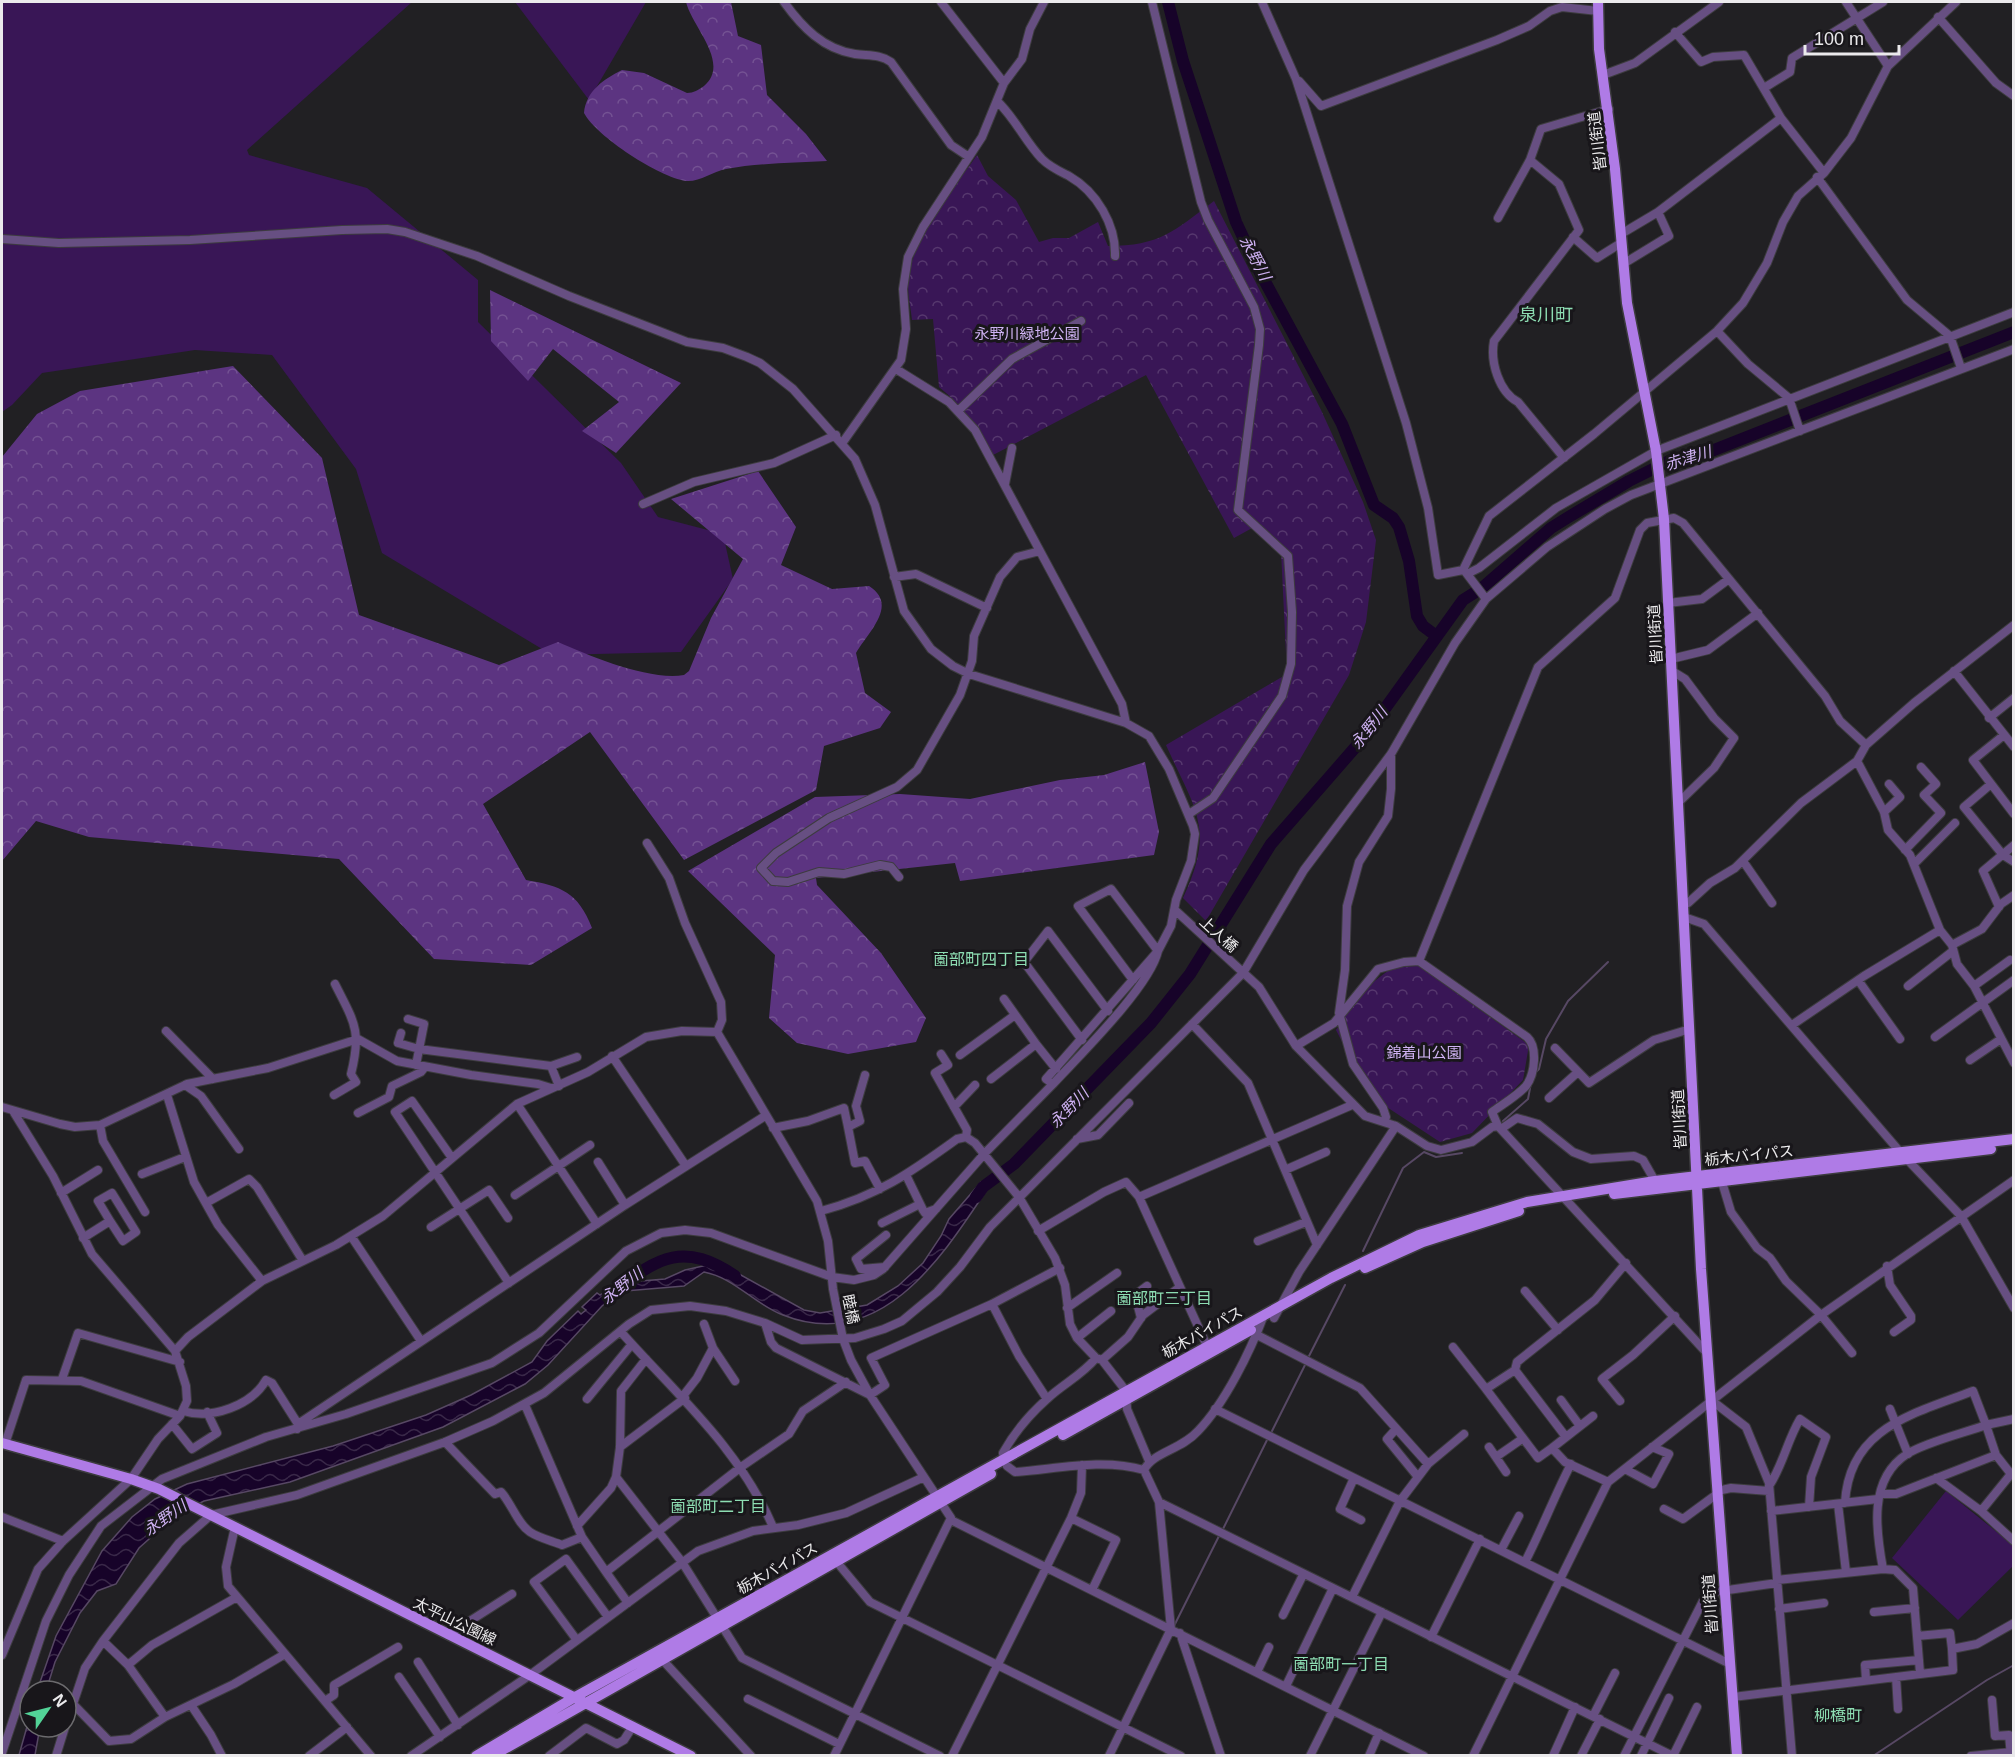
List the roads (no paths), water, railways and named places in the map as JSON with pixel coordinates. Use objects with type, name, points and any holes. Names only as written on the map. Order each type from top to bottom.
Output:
[{"type":"main road","name":"皆川街道","points":[[1598,6],[1603,75],[1609,109],[1630,324],[1656,453],[1664,519],[1706,1352],[1737,1755]]},
{"type":"main road","name":"栃木バイパス","points":[[1126,1395],[1365,1268],[1424,1242],[1506,1215],[1566,1198],[1655,1181],[1722,1182],[2013,1139]]},
{"type":"main road","name":"栃木バイパス","points":[[476,1755],[580,1700],[1006,1463],[1207,1346],[1264,1323],[1280,1306],[1362,1261],[1419,1235],[1503,1208],[1566,1198],[1904,1156],[2013,1146]]},
{"type":"main road","points":[[3,1443],[156,1488]]},
{"type":"main road","name":"太平山公園線","points":[[156,1488],[691,1755]]},
{"type":"main road","name":"栃木バイパス","points":[[719,1622],[837,1561],[939,1499]]},
{"type":"main road","name":"栃木バイパス","points":[[492,1755],[580,1700]]},
{"type":"street","points":[[784,2],[807,30],[822,42],[853,54],[884,57],[891,62],[951,146],[969,158]]},
{"type":"street","points":[[941,2],[1004,83]]},
{"type":"street","points":[[843,442],[896,369],[905,346],[903,289],[908,257],[923,227],[989,124],[1004,83],[1022,59],[1030,29],[1044,2]]},
{"type":"street","points":[[1152,2],[1201,202],[1258,318],[1259,345],[1238,510],[1285,550],[1291,568],[1290,664],[1285,690],[1213,798],[1189,814]]},
{"type":"street","points":[[1262,2],[1296,79],[1406,423],[1428,508],[1438,575],[1467,575],[1564,503],[1656,453],[1790,399],[1951,339],[2013,312]]},
{"type":"street","points":[[1603,75],[1635,63],[1719,2]]},
{"type":"street","points":[[1846,2],[1888,66]]},
{"type":"street","points":[[1764,88],[1790,72],[1792,58],[1883,2]]},
{"type":"street","points":[[1467,575],[1489,516],[1564,458],[1717,331],[1755,287],[1791,207],[1798,196],[1821,175],[1851,138],[1888,66],[1956,2]]},
{"type":"street","points":[[1296,79],[1321,106],[1497,40],[1529,26],[1550,11],[1562,7],[1598,6]]},
{"type":"street","points":[[1938,17],[1996,83],[2013,95]]},
{"type":"street","points":[[1675,32],[1701,62],[1713,57],[1744,55],[1781,118],[1907,300],[1951,339],[1961,368]]},
{"type":"street","points":[[997,101],[1041,158],[1057,171],[1076,181],[1098,202],[1114,235],[1115,256]]},
{"type":"street","points":[[1497,218],[1530,160],[1541,129],[1609,109]]},
{"type":"street","points":[[1573,237],[1597,258],[1781,118]]},
{"type":"street","points":[[1530,160],[1559,184],[1579,230],[1494,341],[1492,352],[1503,390],[1518,402],[1564,458]]},
{"type":"street","points":[[1623,264],[1669,236],[1658,212]]},
{"type":"street","points":[[2,239],[59,243],[190,240],[342,230],[405,232],[477,256],[569,296],[677,338],[723,348],[760,363],[793,389],[843,442],[866,481],[904,611],[921,637],[939,656],[969,674],[1126,723],[1142,731],[1155,743],[1189,814],[1195,834],[1187,875],[1176,900],[1176,911],[1155,962],[1143,980],[1053,1084],[885,1267],[874,1275],[854,1280],[832,1278],[711,1233],[685,1230],[661,1233],[626,1251],[539,1333],[492,1363],[298,1426],[214,1456],[162,1479],[156,1488],[101,1526],[69,1575],[42,1631],[2,1753]]},
{"type":"street","points":[[958,410],[1012,358],[1081,321]]},
{"type":"street","points":[[1717,331],[1748,364],[1790,399],[1800,428]]},
{"type":"street","points":[[78,1689],[85,1668],[103,1641],[179,1543],[209,1514],[297,1495],[445,1442],[525,1405],[544,1393],[645,1312],[671,1306],[712,1309],[765,1323],[802,1340],[843,1337],[884,1329],[902,1321],[918,1309],[960,1267],[1017,1195],[1192,1024],[1240,971],[1304,870],[1391,754],[1455,643],[1485,598],[1512,574],[1577,526],[1660,482],[2013,349]]},
{"type":"street","points":[[896,369],[938,393],[958,410],[984,444],[1122,704],[1126,723]]},
{"type":"street","points":[[643,504],[705,478],[774,463],[836,435]]},
{"type":"street","points":[[1005,484],[1012,448]]},
{"type":"street","points":[[1419,961],[1538,667],[1615,598],[1640,530],[1647,523],[1664,519],[1680,520],[1758,614],[1802,672],[1825,696],[1840,721],[1866,746]]},
{"type":"street","points":[[899,877],[891,867],[880,865],[844,874],[819,872],[788,882],[773,881],[761,868],[776,853],[829,818],[897,787],[910,777],[938,738],[969,674],[974,636],[1000,577],[1017,557],[1041,550]]},
{"type":"street","points":[[894,577],[916,574],[967,596],[987,608]]},
{"type":"street","points":[[1467,575],[1485,598]]},
{"type":"street","points":[[1668,603],[1702,599],[1729,579]]},
{"type":"street","points":[[1671,659],[1708,650],[1758,614]]},
{"type":"street","points":[[1684,903],[1688,903],[1743,861],[1802,803],[1857,761],[1866,746],[1954,671],[2013,625]]},
{"type":"street","points":[[1672,671],[1685,679],[1714,718],[1734,738],[1714,768],[1678,802]]},
{"type":"street","points":[[1954,671],[2013,747]]},
{"type":"street","points":[[1989,718],[2013,698]]},
{"type":"street","points":[[2004,735],[1973,760],[2013,814]]},
{"type":"street","points":[[1384,1122],[1386,1113],[1353,1064],[1340,1017],[1347,940],[1347,906],[1359,862],[1388,816],[1391,754]]},
{"type":"street","points":[[1857,761],[1884,812],[1888,830],[1914,864],[1940,930],[1952,948],[1957,963],[1974,986],[2013,1063]]},
{"type":"street","points":[[1905,850],[1941,813],[1924,795],[1936,784],[1921,767]]},
{"type":"street","points":[[1884,812],[1900,797],[1889,784]]},
{"type":"street","points":[[1991,784],[1964,807],[2003,855],[2013,862]]},
{"type":"street","points":[[1914,864],[1955,823]]},
{"type":"street","points":[[176,1351],[188,1337],[262,1281],[351,1236],[382,1216],[517,1104],[588,1072],[638,1041],[661,1032],[717,1032],[722,1020],[721,1002],[685,923],[669,878],[647,843]]},
{"type":"street","points":[[1999,907],[1983,871],[2013,845]]},
{"type":"street","points":[[1743,861],[1772,903]]},
{"type":"street","points":[[1133,981],[1078,906],[1111,889],[1158,951]]},
{"type":"street","points":[[1908,986],[1952,948],[1982,929],[1999,907],[2013,895]]},
{"type":"street","name":"上人橋","points":[[1176,911],[1264,994],[1296,1046],[1365,1116],[1396,1126],[1427,1146],[1441,1150],[1472,1142],[1492,1127],[1500,1128],[1517,1118],[1538,1124],[1573,1152],[1591,1159],[1634,1156],[1643,1160],[1655,1181]]},
{"type":"street","points":[[1684,917],[1704,924],[1904,1156],[1961,1216],[2013,1308]]},
{"type":"street","points":[[1792,1025],[1858,980],[1940,930]]},
{"type":"street","points":[[1082,1040],[1024,962],[1048,931],[1108,1011]]},
{"type":"street","points":[[1053,1084],[1046,1079],[1108,1011],[1158,951]]},
{"type":"street","points":[[1974,986],[2010,960]]},
{"type":"street","points":[[1296,1046],[1340,1017],[1378,969],[1392,963],[1419,961],[1483,1004],[1533,1043],[1534,1060],[1528,1083],[1492,1112],[1500,1128],[1706,1352]]},
{"type":"street","points":[[1858,980],[1900,1039]]},
{"type":"street","points":[[1935,1037],[2013,980]]},
{"type":"street","points":[[334,1095],[356,1082],[351,1074],[358,1039],[348,1006],[335,984]]},
{"type":"street","points":[[1004,999],[1056,1069]]},
{"type":"street","points":[[960,1055],[1015,1015]]},
{"type":"street","points":[[358,1113],[389,1097],[392,1086],[417,1075],[421,1066],[419,1049],[424,1024],[408,1019]]},
{"type":"street","points":[[1192,1024],[1248,1083],[1317,1245]]},
{"type":"street","points":[[1555,1048],[1589,1083],[1654,1040],[1690,1029]]},
{"type":"street","points":[[166,1031],[213,1079]]},
{"type":"street","name":"睦橋","points":[[717,1032],[765,1116],[803,1176],[820,1211],[843,1337],[870,1395],[951,1520]]},
{"type":"street","points":[[402,1033],[398,1043],[419,1049],[551,1066],[577,1057]]},
{"type":"street","points":[[2,1107],[75,1127],[100,1125],[185,1085],[268,1068],[358,1039],[384,1055],[421,1066],[555,1087]]},
{"type":"street","points":[[1970,1060],[2001,1039]]},
{"type":"street","points":[[991,1079],[1036,1044]]},
{"type":"street","points":[[941,1054],[948,1065],[935,1073],[967,1130],[966,1137]]},
{"type":"street","points":[[612,1056],[686,1166]]},
{"type":"street","points":[[551,1066],[555,1087]]},
{"type":"street","points":[[1549,1098],[1578,1072]]},
{"type":"street","points":[[848,1127],[860,1121],[856,1106],[866,1075]]},
{"type":"street","points":[[185,1085],[201,1096],[239,1149]]},
{"type":"street","points":[[954,1107],[975,1085]]},
{"type":"street","points":[[167,1095],[185,1157],[206,1203],[218,1225],[262,1281]]},
{"type":"street","points":[[452,1158],[412,1101],[395,1112],[509,1283]]},
{"type":"street","points":[[1076,1139],[1098,1135],[1130,1103]]},
{"type":"street","points":[[517,1104],[597,1224]]},
{"type":"street","points":[[1139,1197],[1353,1106]]},
{"type":"street","points":[[773,1128],[808,1121],[844,1108],[855,1163],[865,1161],[880,1189]]},
{"type":"street","points":[[2,1655],[31,1580],[63,1541],[131,1479],[158,1439],[182,1414],[187,1401],[186,1386],[176,1351],[92,1254],[61,1193],[13,1111]]},
{"type":"street","points":[[298,1426],[597,1224],[765,1116]]},
{"type":"street","points":[[100,1125],[103,1142],[145,1212]]},
{"type":"street","points":[[1280,1306],[1317,1245],[1396,1126]]},
{"type":"street","points":[[966,1137],[988,1156],[1017,1195],[1060,1268],[1065,1285],[1066,1308],[1077,1338],[1099,1359],[1126,1395],[1127,1409],[1149,1461]]},
{"type":"street","points":[[820,1211],[854,1202],[880,1189],[906,1175],[957,1139],[966,1137]]},
{"type":"street","points":[[515,1194],[590,1145]]},
{"type":"street","points":[[1285,1170],[1326,1152]]},
{"type":"street","points":[[142,1174],[185,1157]]},
{"type":"street","points":[[598,1162],[626,1205]]},
{"type":"street","points":[[61,1193],[98,1170]]},
{"type":"street","points":[[906,1175],[925,1213],[936,1209]]},
{"type":"street","points":[[206,1203],[249,1179],[257,1187],[303,1262]]},
{"type":"street","points":[[1473,1755],[1608,1482],[1821,1315],[1887,1266],[2013,1180]]},
{"type":"street","points":[[1038,1231],[1126,1182],[1139,1197],[1207,1346]]},
{"type":"street","points":[[1722,1182],[1731,1212],[1747,1235],[1770,1258],[1786,1281],[1821,1315],[1852,1353]]},
{"type":"street","points":[[431,1227],[489,1190],[508,1218]]},
{"type":"street","points":[[112,1193],[136,1232],[123,1241],[110,1221],[98,1201],[112,1193]]},
{"type":"street","points":[[882,1223],[920,1204]]},
{"type":"street","points":[[83,1238],[110,1221]]},
{"type":"street","points":[[1258,1241],[1306,1222]]},
{"type":"street","points":[[885,1267],[861,1269],[855,1259],[886,1235]]},
{"type":"street","points":[[351,1236],[421,1341]]},
{"type":"street","points":[[1486,1389],[1515,1370],[1517,1362],[1594,1300],[1626,1263]]},
{"type":"street","points":[[1887,1266],[1890,1285],[1911,1316],[1911,1320],[1894,1332]]},
{"type":"street","points":[[765,1323],[776,1348],[870,1395],[885,1385],[872,1358],[992,1304],[1060,1268]]},
{"type":"street","points":[[1066,1308],[1117,1273]]},
{"type":"street","points":[[1141,1318],[1135,1295],[1147,1286]]},
{"type":"street","points":[[1109,1755],[1171,1629],[1159,1502],[1144,1470],[1126,1465],[1082,1465],[1015,1472],[1006,1463],[1003,1454],[1018,1428],[1047,1399],[1128,1337],[1141,1318],[1180,1287]]},
{"type":"street","points":[[1525,1292],[1558,1330]]},
{"type":"street","points":[[992,1304],[1019,1356],[1047,1399]]},
{"type":"street","points":[[1077,1338],[1111,1311]]},
{"type":"street","points":[[1620,1401],[1602,1378],[1633,1355],[1675,1316]]},
{"type":"street","points":[[1144,1470],[1149,1461],[1190,1440],[1215,1408],[1264,1323],[1360,1388],[1428,1464]]},
{"type":"street","points":[[704,1324],[713,1348],[735,1381]]},
{"type":"street","points":[[621,1332],[684,1397],[741,1467],[772,1527]]},
{"type":"street","points":[[63,1379],[78,1333],[180,1362]]},
{"type":"street","points":[[587,1399],[632,1344]]},
{"type":"street","points":[[1453,1347],[1521,1439],[1538,1458],[1593,1416]]},
{"type":"street","points":[[620,1447],[684,1397],[713,1348]]},
{"type":"street","points":[[577,1526],[611,1488],[616,1478],[620,1447],[621,1391],[646,1359]]},
{"type":"street","points":[[1515,1370],[1566,1437]]},
{"type":"street","points":[[3,1443],[26,1380],[63,1379],[97,1385],[182,1414],[207,1412],[241,1404],[258,1392],[266,1380],[272,1383],[298,1426]]},
{"type":"street","points":[[606,1572],[741,1467],[789,1434],[803,1411],[846,1382]]},
{"type":"street","points":[[1846,1572],[1842,1503],[1851,1467],[1870,1439],[1894,1422],[1973,1391],[1996,1455],[2011,1474],[1981,1511]]},
{"type":"street","points":[[1561,1400],[1580,1426]]},
{"type":"street","points":[[1711,1400],[1746,1427],[1769,1488],[1792,1755]]},
{"type":"street","points":[[525,1405],[582,1537],[628,1603]]},
{"type":"street","points":[[1215,1408],[1730,1664]]},
{"type":"street","points":[[1890,1409],[1908,1454]]},
{"type":"street","points":[[172,1424],[192,1449],[217,1433],[207,1412]]},
{"type":"street","points":[[1769,1488],[1780,1469],[1787,1441],[1800,1419],[1826,1437],[1811,1477],[1809,1507]]},
{"type":"street","points":[[1883,1569],[1876,1531],[1879,1497],[1885,1480],[1908,1454],[1986,1425],[2013,1419]]},
{"type":"street","points":[[1396,1429],[1387,1439],[1418,1478]]},
{"type":"street","points":[[1352,1597],[1400,1501],[1428,1464],[1464,1434]]},
{"type":"street","points":[[1496,1457],[1521,1439]]},
{"type":"street","points":[[445,1442],[495,1494],[501,1492],[513,1506],[521,1523],[531,1533],[562,1545],[582,1537]]},
{"type":"street","points":[[1489,1447],[1506,1473]]},
{"type":"street","points":[[1625,1469],[1653,1484],[1669,1454],[1652,1447]]},
{"type":"street","points":[[1552,1448],[1571,1464],[1608,1482]]},
{"type":"street","points":[[1771,1511],[1896,1494],[1996,1455]]},
{"type":"street","points":[[1525,1562],[1550,1515],[1550,1505],[1571,1464]]},
{"type":"street","points":[[952,1755],[1071,1518],[1081,1493],[1082,1465]]},
{"type":"street","points":[[411,1755],[530,1675],[698,1551],[737,1536],[772,1527],[798,1525],[846,1514],[924,1477]]},
{"type":"street","points":[[616,1478],[682,1562],[742,1658],[940,1755]]},
{"type":"street","points":[[1354,1478],[1340,1509],[1361,1520]]},
{"type":"street","points":[[1936,1478],[1981,1511],[2013,1540]]},
{"type":"street","points":[[1664,1509],[1683,1519],[1717,1493],[1731,1488],[1769,1488]]},
{"type":"street","points":[[1159,1502],[1303,1575],[1673,1755],[1697,1707]]},
{"type":"street","points":[[1502,1550],[1519,1516]]},
{"type":"street","points":[[2,1517],[63,1541]]},
{"type":"street","points":[[1071,1518],[1116,1540],[1092,1590]]},
{"type":"street","points":[[834,1755],[951,1520],[1424,1755]]},
{"type":"street","points":[[235,1527],[225,1575],[228,1586],[371,1755]]},
{"type":"street","points":[[1431,1637],[1479,1539]]},
{"type":"street","points":[[576,1639],[534,1582],[566,1559],[608,1617]]},
{"type":"street","points":[[837,1561],[868,1600],[1124,1726],[1177,1755]]},
{"type":"street","points":[[1624,1755],[1707,1593],[1724,1588],[1846,1572],[1895,1570],[1913,1588],[1920,1673]]},
{"type":"street","points":[[1282,1615],[1303,1575]]},
{"type":"street","points":[[1286,1686],[1333,1588]]},
{"type":"street","points":[[448,1635],[512,1594]]},
{"type":"street","points":[[128,1665],[152,1646],[237,1597]]},
{"type":"street","points":[[1779,1609],[1824,1603]]},
{"type":"street","points":[[1874,1612],[1915,1608]]},
{"type":"street","points":[[1310,1755],[1382,1612]]},
{"type":"street","points":[[1952,1649],[1977,1644],[2013,1623]]},
{"type":"street","points":[[1180,1633],[1221,1755]]},
{"type":"street","points":[[1733,1697],[1953,1670],[1950,1633],[1917,1636]]},
{"type":"street","points":[[103,1641],[128,1665],[165,1717]]},
{"type":"street","points":[[325,1701],[334,1695],[334,1685],[398,1647]]},
{"type":"street","points":[[1257,1672],[1269,1647]]},
{"type":"street","points":[[78,1709],[109,1741],[131,1739],[165,1717],[285,1654]]},
{"type":"street","points":[[658,1656],[688,1685],[715,1718],[751,1755]]},
{"type":"street","points":[[1866,1680],[1865,1665],[1919,1660]]},
{"type":"street","points":[[418,1662],[458,1725]]},
{"type":"street","points":[[1581,1755],[1615,1673]]},
{"type":"street","points":[[399,1677],[440,1737]]},
{"type":"street","points":[[1896,1677],[1898,1709]]},
{"type":"street","points":[[1641,1755],[1669,1698]]},
{"type":"street","points":[[748,1699],[839,1744]]},
{"type":"street","points":[[1971,1755],[2011,1754],[2009,1735],[1995,1736],[1992,1700]]},
{"type":"street","points":[[191,1705],[222,1755]]},
{"type":"street","points":[[1553,1755],[1575,1707]]},
{"type":"street","points":[[549,1755],[586,1728],[617,1744],[624,1740],[633,1726]]},
{"type":"street","points":[[309,1755],[347,1727]]},
{"type":"street","points":[[1369,1755],[1379,1733]]},
{"type":"street","points":[[56,1755],[62,1739]]},
{"type":"water","points":[[981,1182],[988,1188],[929,1269],[905,1292],[879,1310],[850,1321],[818,1324],[783,1315],[735,1285],[704,1272],[684,1286],[625,1291],[602,1306],[548,1365],[525,1384],[443,1427],[290,1482],[204,1501],[176,1515],[139,1548],[116,1584],[97,1591],[80,1613],[55,1662],[50,1679],[41,1679],[56,1636],[102,1551],[132,1517],[155,1499],[187,1484],[333,1446],[426,1415],[471,1395],[532,1362],[547,1341],[578,1311],[581,1314],[586,1310],[582,1307],[597,1293],[600,1295],[617,1283],[665,1279],[685,1270],[712,1264],[732,1270],[804,1310],[820,1313],[867,1305],[898,1286],[923,1263],[949,1219]]},
{"type":"water","points":[[24,1739],[38,1739],[35,1755],[19,1755]]},
{"type":"waterway","name":"永野川","points":[[1168,2],[1183,61],[1236,222],[1256,265],[1342,424],[1374,505],[1393,518],[1399,527],[1409,561],[1417,616],[1423,626],[1435,635]]},
{"type":"waterway","name":"永野川","points":[[976,1197],[983,1187],[1014,1164],[1151,1023],[1190,974],[1271,844],[1366,735],[1463,600],[1482,588],[1551,528],[1629,481],[1671,460],[1686,461],[2014,332]]},
{"type":"waterway","points":[[1536,1072],[1539,1069],[1546,1039],[1568,1001],[1608,962]]},
{"type":"waterway","points":[[1503,1121],[1528,1099],[1531,1083]]},
{"type":"waterway","points":[[1363,1251],[1403,1168],[1424,1152],[1436,1157],[1462,1153]]},
{"type":"waterway","name":"永野川","points":[[615,1291],[645,1269],[673,1258],[701,1259],[735,1276]]},
{"type":"waterway","points":[[1308,1358],[1345,1285]]},
{"type":"waterway","points":[[1271,1433],[1306,1363]]},
{"type":"waterway","points":[[1223,1529],[1268,1438]]},
{"type":"waterway","points":[[1174,1626],[1220,1534]]},
{"type":"waterway","points":[[1873,1756],[1987,1680],[2014,1665]]},
{"type":"district","name":"泉川町","points":[[1546,315]]},
{"type":"district","name":"薗部町四丁目","points":[[981,959]]},
{"type":"district","name":"薗部町三丁目","points":[[1164,1298]]},
{"type":"district","name":"薗部町二丁目","points":[[718,1506]]},
{"type":"district","name":"薗部町一丁目","points":[[1341,1664]]},
{"type":"district","name":"柳橋町","points":[[1838,1715]]},
{"type":"park label","name":"永野川緑地公園","points":[[1027,333]]},
{"type":"park label","name":"錦着山公園","points":[[1424,1052]]},
{"type":"water label","name":"赤津川","points":[[1688,458]]}]
